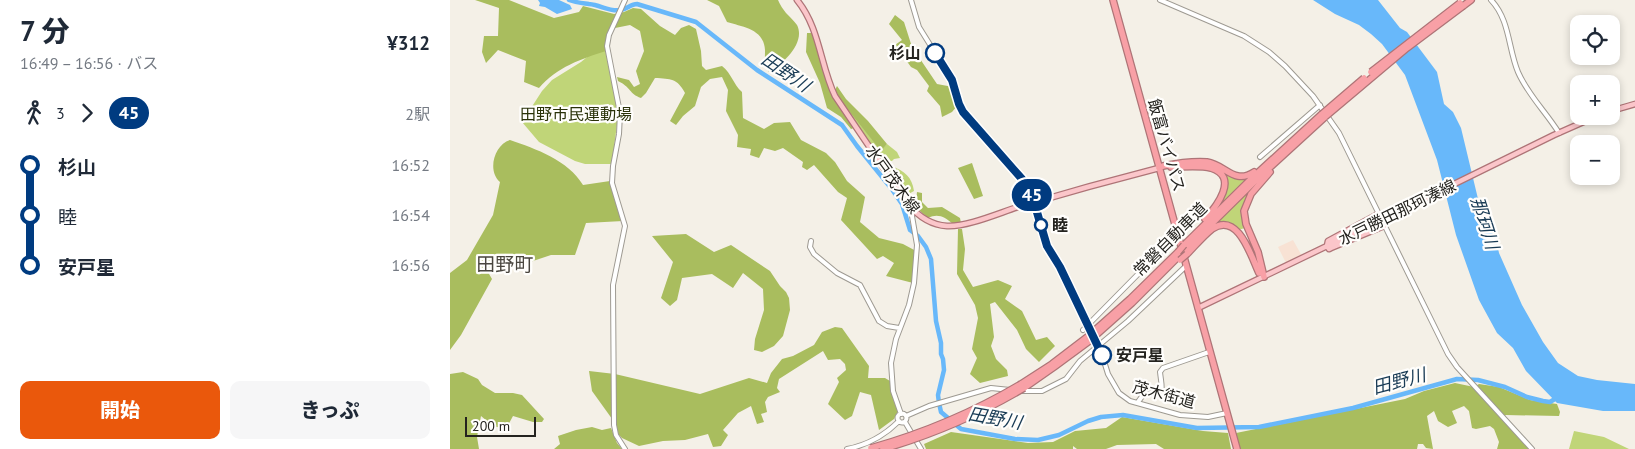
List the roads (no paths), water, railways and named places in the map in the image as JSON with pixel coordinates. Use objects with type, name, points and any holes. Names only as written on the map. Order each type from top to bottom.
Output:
[{"type":"highway","name":"飯富バイパス","points":[[1112,0],[1228,416]]},
{"type":"highway","name":"常磐自動車道","points":[[1185,248],[1317,121],[1404,45],[1462,3],[1471,0]]},
{"type":"highway","points":[[1159,168],[1190,161],[1207,162],[1238,176],[1248,176],[1298,133],[1317,121]]},
{"type":"highway","points":[[1264,277],[1258,252],[1246,224],[1244,214],[1246,202],[1257,186],[1317,121]]},
{"type":"highway","points":[[1164,183],[1165,171],[1178,167]]},
{"type":"highway","points":[[883,449],[926,435],[972,416],[1054,367],[1095,333],[1185,248],[1218,203],[1223,193],[1224,186],[1221,174],[1214,169],[1205,167],[1159,168]]},
{"type":"highway","points":[[1095,333],[1120,317],[1185,248],[1214,228],[1230,226],[1238,231],[1260,274],[1264,277]]},
{"type":"highway","points":[[869,448],[938,426],[1022,386]]},
{"type":"highway","points":[[1228,416],[1237,449]]},
{"type":"main road","name":"水戸茂木線","points":[[797,0],[814,28],[828,80],[835,96],[913,210],[922,217],[935,223],[952,226],[963,225],[1035,202],[1159,168]]},
{"type":"main road","points":[[1620,108],[1635,104]]},
{"type":"main road","name":"水戸勝田那珂湊線","points":[[1198,308],[1577,125]]},
{"type":"main road","points":[[1378,214],[1328,241],[1327,246],[1329,249],[1332,248],[1384,226]]},
{"type":"street","points":[[625,0],[609,35],[607,46],[620,113],[612,183],[625,226],[613,285],[614,425],[616,435],[625,449]]},
{"type":"street","points":[[911,0],[918,0]]},
{"type":"street","name":"茂木街道","points":[[911,0],[919,27],[952,80],[960,108],[1022,179],[1031,192],[1047,246],[1060,267],[1099,345],[1108,374],[1116,388],[1123,397],[1175,414],[1208,417],[1228,416]]},
{"type":"street","points":[[1160,0],[1226,27],[1260,46],[1293,73],[1320,105],[1339,132],[1448,354],[1457,367],[1532,449]]},
{"type":"street","points":[[1491,0],[1504,19],[1513,57],[1522,80],[1559,133]]},
{"type":"street","points":[[1260,157],[1320,105]]},
{"type":"street","points":[[847,449],[870,443],[884,434],[899,421],[898,418],[901,414],[893,391],[891,378],[893,350],[899,328],[909,305],[914,283],[917,237],[912,216],[913,210]]},
{"type":"street","points":[[1083,330],[1151,261],[1178,237]]},
{"type":"street","points":[[811,241],[810,247],[814,254],[837,273],[860,286],[879,321],[890,327],[899,328]]},
{"type":"street","points":[[901,414],[906,416],[946,401],[991,388],[1030,392],[1042,391],[1066,379],[1080,361],[1128,321],[1186,266]]},
{"type":"street","points":[[1138,402],[1143,395],[1162,390],[1160,372],[1163,368],[1209,352]]},
{"type":"street","points":[[906,416],[905,422],[921,449]]},
{"type":"street","points":[[899,421],[905,422]]},
{"type":"water","points":[[538,0],[559,0],[570,5],[572,9],[557,14],[545,7],[539,6]]},
{"type":"water","name":"那珂川","points":[[1313,0],[1378,0],[1400,28],[1407,32],[1437,72],[1444,104],[1453,112],[1461,128],[1479,203],[1493,226],[1499,253],[1522,305],[1543,342],[1558,363],[1578,376],[1635,384],[1635,411],[1603,411],[1557,403],[1526,371],[1513,348],[1497,333],[1479,300],[1456,235],[1437,160],[1405,75],[1382,44],[1371,34],[1359,25],[1335,14]]},
{"type":"waterway","name":"田野川","points":[[569,0],[617,10],[637,4],[696,22],[757,70],[842,125],[902,204],[910,230],[918,236],[926,247],[931,259],[936,321],[944,370],[938,395],[939,403],[941,412],[961,429],[1015,439],[1038,440],[1059,435],[1101,417],[1123,415],[1197,428],[1259,427],[1353,408],[1457,379],[1478,380],[1505,387],[1527,397],[1543,401],[1550,402],[1558,397]]},
{"type":"place","name":"杉山","points":[[935,53]]},
{"type":"place","name":"睦","points":[[1041,225]]},
{"type":"place","name":"安戸星","points":[[1102,355]]},
{"type":"district","name":"田野町","points":[[505,264]]},
{"type":"park label","name":"田野市民運動場","points":[[576,114]]}]
